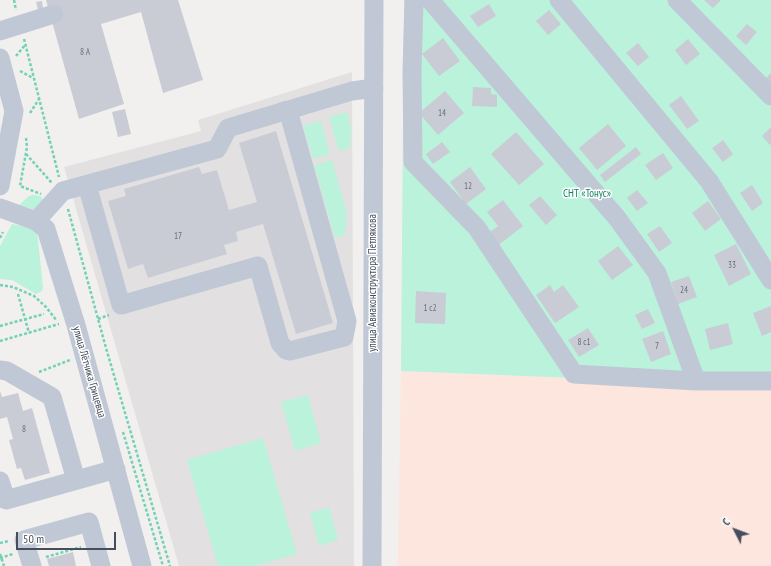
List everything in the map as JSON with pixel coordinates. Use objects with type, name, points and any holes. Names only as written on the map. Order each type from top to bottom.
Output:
[{"type":"street","name":"улица Авиаконструктора Петлякова","points":[[372,566],[374,0]]},
{"type":"street","points":[[414,0],[412,72],[413,162],[477,228],[574,374],[696,381],[771,381]]},
{"type":"street","points":[[430,0],[617,218],[657,273],[696,381]]},
{"type":"street","points":[[559,0],[708,182],[771,280]]},
{"type":"street","points":[[677,0],[771,96]]},
{"type":"street","points":[[0,31],[54,14]]},
{"type":"street","points":[[0,186],[14,114],[6,59]]},
{"type":"street","points":[[0,208],[36,221],[59,195],[87,185],[217,149],[228,128],[352,91],[374,88]]},
{"type":"street","points":[[87,185],[121,305],[258,266],[280,343],[286,350],[290,351],[344,337],[348,322],[288,110],[281,112]]},
{"type":"street","name":"улица Лётчика Грицевца","points":[[36,221],[46,229],[76,325],[142,566]]},
{"type":"street","points":[[0,370],[7,371],[52,397],[76,480]]},
{"type":"street","points":[[0,481],[6,500],[116,468]]},
{"type":"street","points":[[38,562],[24,540],[89,522],[101,566]]},
{"type":"path","points":[[14,0],[17,14]]},
{"type":"path","points":[[22,34],[39,99],[59,195],[170,566]]},
{"type":"path","points":[[6,59],[25,45]]},
{"type":"path","points":[[20,70],[34,78]]},
{"type":"path","points":[[14,114],[39,99]]},
{"type":"path","points":[[26,154],[55,187],[59,195]]},
{"type":"path","points":[[20,186],[59,195]]},
{"type":"path","points":[[0,238],[3,232]]},
{"type":"path","points":[[0,285],[13,287],[34,296],[46,307],[62,328]]},
{"type":"path","points":[[18,294],[29,333]]},
{"type":"path","points":[[0,326],[44,314]]},
{"type":"path","points":[[0,341],[59,324]]},
{"type":"path","points":[[20,379],[76,358]]},
{"type":"path","points":[[0,543],[11,540]]},
{"type":"path","points":[[38,562],[82,547],[84,553]]},
{"type":"path","points":[[0,554],[4,566]]},
{"type":"shaded area","points":[[352,72],[354,566],[179,566],[64,167],[201,131],[198,120]]},
{"type":"shaded area","points":[[401,371],[771,386],[771,566],[398,566]]},
{"type":"green space","name":"СНТ «Тонус»","points":[[404,0],[771,0],[771,386],[401,371]]},
{"type":"green space","points":[[347,112],[351,128],[350,148],[339,151],[329,117]]},
{"type":"green space","points":[[321,121],[330,154],[313,159],[303,126]]},
{"type":"green space","points":[[332,160],[347,214],[345,235],[335,238],[314,165]]},
{"type":"green space","points":[[29,196],[40,196],[47,203],[38,211],[19,205]]},
{"type":"green space","points":[[12,224],[37,231],[43,287],[42,291],[36,294],[12,280],[0,279],[0,246]]},
{"type":"green space","points":[[308,395],[321,443],[295,451],[281,402]]},
{"type":"green space","points":[[263,438],[297,554],[255,566],[218,566],[187,460]]},
{"type":"green space","points":[[329,507],[338,540],[319,546],[310,513]]},
{"type":"building","points":[[46,0],[178,0],[203,80],[163,93],[141,12],[101,24],[124,104],[79,119]]},
{"type":"building","points":[[704,0],[721,0],[713,8]]},
{"type":"building","points":[[42,1],[43,8],[38,10],[36,2]]},
{"type":"building","points":[[489,4],[496,16],[478,27],[470,16]]},
{"type":"building","points":[[549,10],[561,24],[548,35],[536,21]]},
{"type":"building","points":[[747,24],[757,32],[746,45],[736,36]]},
{"type":"building","points":[[443,38],[460,61],[439,76],[422,54]]},
{"type":"building","points":[[688,39],[700,54],[686,65],[675,50]]},
{"type":"building","points":[[638,43],[649,57],[638,66],[626,53]]},
{"type":"building","points":[[771,73],[771,86],[765,79]]},
{"type":"building","points":[[473,87],[491,88],[491,94],[497,95],[497,107],[472,106]]},
{"type":"building","points":[[445,91],[464,113],[438,135],[419,113]]},
{"type":"building","points":[[681,96],[699,121],[687,129],[669,105]]},
{"type":"building","points":[[125,109],[131,134],[118,137],[112,112]]},
{"type":"building","points":[[608,124],[626,146],[597,170],[579,148]]},
{"type":"building","points":[[771,127],[771,144],[770,145],[762,136]]},
{"type":"building","points":[[276,131],[333,323],[296,334],[263,224],[236,232],[238,241],[224,245],[227,254],[148,278],[143,264],[128,269],[108,201],[126,196],[124,189],[199,167],[202,174],[217,170],[229,210],[257,202],[239,143]]},
{"type":"building","points":[[516,132],[544,164],[519,185],[491,154]]},
{"type":"building","points":[[723,140],[733,154],[723,162],[712,148]]},
{"type":"building","points":[[442,142],[450,152],[433,164],[426,154]]},
{"type":"building","points":[[636,147],[641,154],[605,182],[600,175]]},
{"type":"building","points":[[663,153],[673,168],[656,180],[645,165]]},
{"type":"building","points":[[470,167],[486,189],[466,204],[450,182]]},
{"type":"building","points":[[752,185],[763,203],[752,211],[740,193]]},
{"type":"building","points":[[637,190],[648,203],[637,211],[627,198]]},
{"type":"building","points":[[540,196],[557,215],[546,225],[529,205]]},
{"type":"building","points":[[503,200],[523,226],[496,247],[487,234],[498,226],[487,212]]},
{"type":"building","points":[[708,201],[721,219],[705,231],[692,213]]},
{"type":"building","points":[[660,226],[672,243],[659,252],[647,234]]},
{"type":"building","points":[[736,244],[751,274],[729,286],[714,255]]},
{"type":"building","points":[[618,246],[633,265],[612,280],[598,261]]},
{"type":"building","points":[[689,276],[697,297],[678,304],[671,282]]},
{"type":"building","points":[[550,285],[554,292],[563,285],[579,307],[555,323],[536,295]]},
{"type":"building","points":[[416,291],[446,293],[445,324],[415,323]]},
{"type":"building","points":[[771,306],[771,332],[762,336],[753,313]]},
{"type":"building","points":[[648,309],[655,323],[642,329],[635,315]]},
{"type":"building","points":[[728,323],[733,344],[710,350],[705,329]]},
{"type":"building","points":[[588,328],[599,345],[579,357],[568,340]]},
{"type":"building","points":[[663,331],[671,354],[651,362],[642,339]]},
{"type":"building","points":[[0,391],[2,397],[18,393],[23,411],[32,408],[50,473],[25,480],[21,468],[17,469],[9,440],[13,439],[7,417],[0,419]]},
{"type":"building","points":[[73,552],[76,566],[49,566],[47,559]]}]
